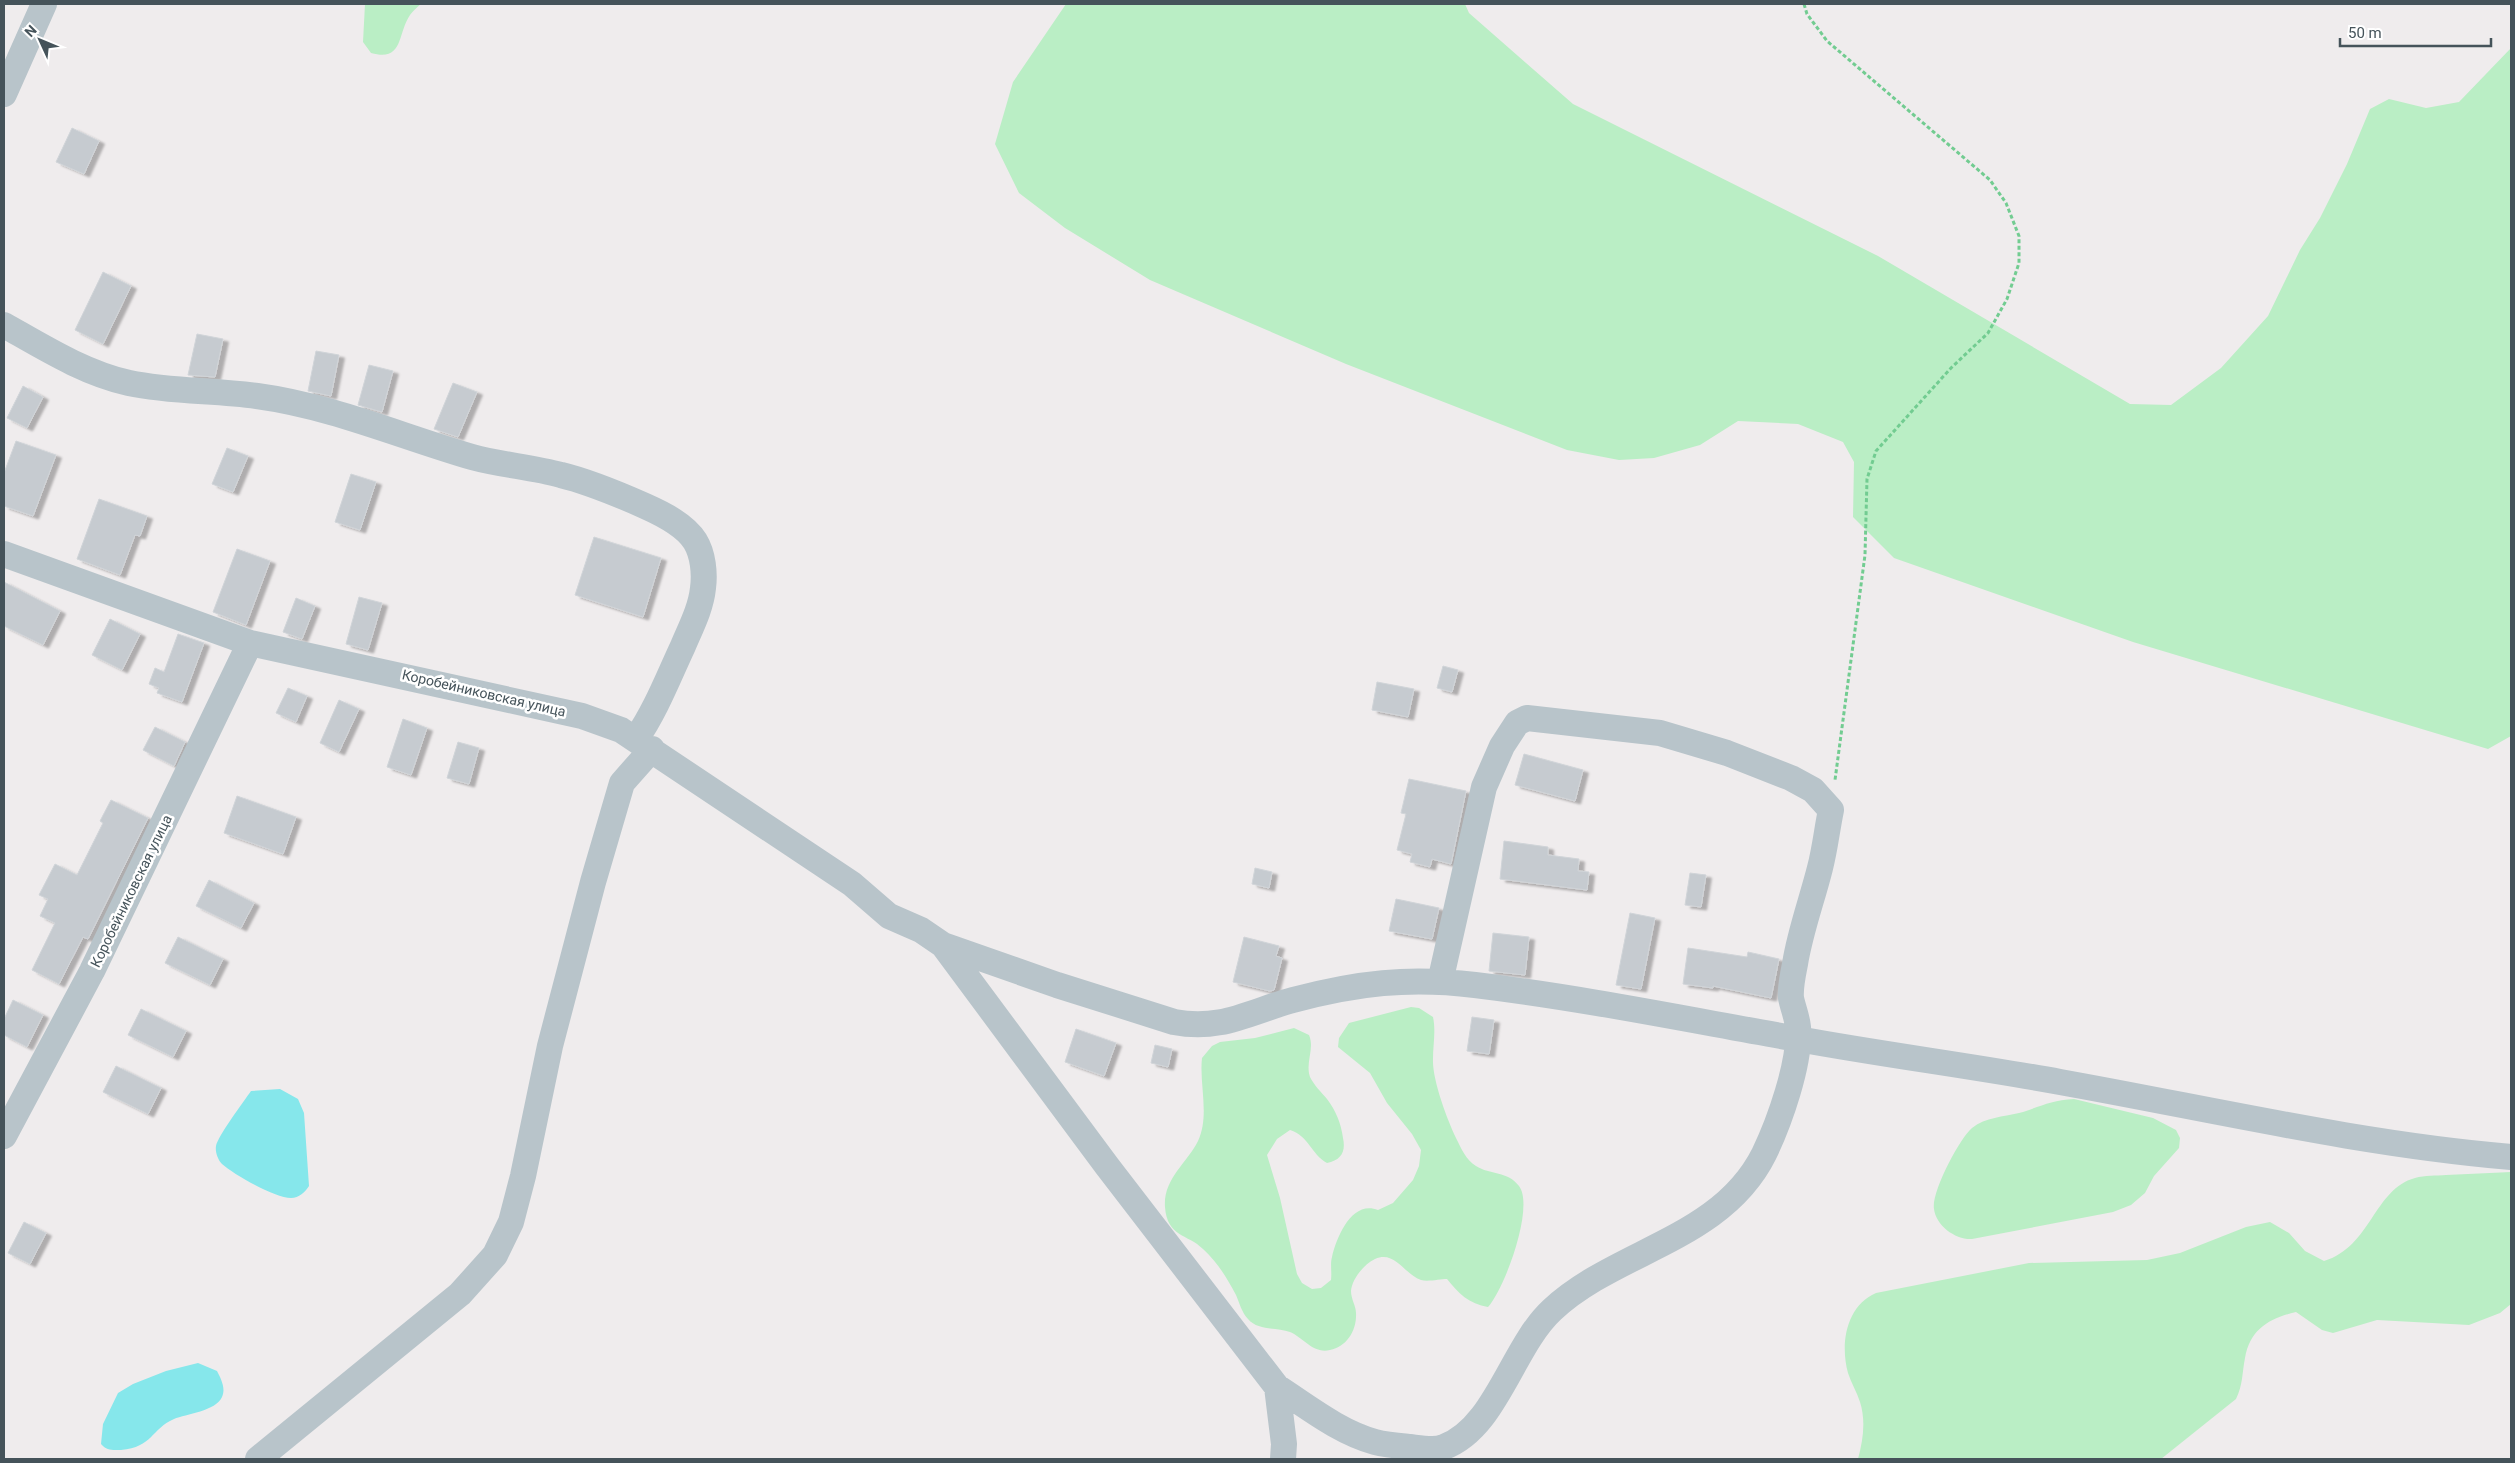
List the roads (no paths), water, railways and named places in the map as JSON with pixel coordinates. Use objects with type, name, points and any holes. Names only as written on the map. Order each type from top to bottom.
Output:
[{"type":"street","points":[[4,94],[44,4]]},
{"type":"street","points":[[4,325],[48,350],[87,368],[127,383],[189,392],[256,396],[301,404],[353,418],[474,457],[559,474],[596,485],[668,518],[681,527],[695,540],[704,569],[703,589],[697,612],[653,714],[644,744],[622,783],[593,882],[550,1046],[514,1212],[495,1255],[460,1294],[258,1459]]},
{"type":"street","name":"Коробейниковская улица","points":[[4,554],[250,643],[582,716],[621,730],[852,884],[889,916],[921,930],[944,944]]},
{"type":"street","name":"Коробейниковская улица","points":[[4,1136],[92,971],[250,643]]},
{"type":"street","points":[[944,944],[1107,1166],[1277,1387],[1336,1425],[1376,1442],[1416,1448],[1442,1448],[1465,1436],[1487,1409],[1512,1365],[1550,1311],[1585,1283],[1679,1236],[1710,1215],[1750,1176],[1763,1156],[1779,1118],[1792,1073],[1798,1040],[1798,1026],[1790,996],[1796,961],[1821,865],[1831,810],[1813,790],[1791,778],[1727,753],[1660,732],[1527,718],[1517,723],[1502,746],[1484,787],[1440,982]]},
{"type":"street","points":[[944,944],[1057,985],[1174,1022],[1194,1026],[1237,1020],[1290,1001],[1359,984],[1409,980],[1473,984],[1623,1007],[1798,1040],[2060,1082],[2342,1136],[2511,1157]]},
{"type":"street","points":[[1277,1387],[1284,1444],[1283,1459]]},
{"type":"water","points":[[280,1089],[298,1099],[304,1113],[309,1186],[302,1194],[294,1198],[275,1194],[244,1179],[222,1164],[216,1151],[221,1135],[251,1091]]},
{"type":"water","points":[[198,1363],[217,1371],[223,1390],[219,1402],[207,1409],[166,1423],[146,1442],[132,1448],[110,1450],[101,1444],[103,1424],[118,1393],[133,1384],[166,1371]]}]
